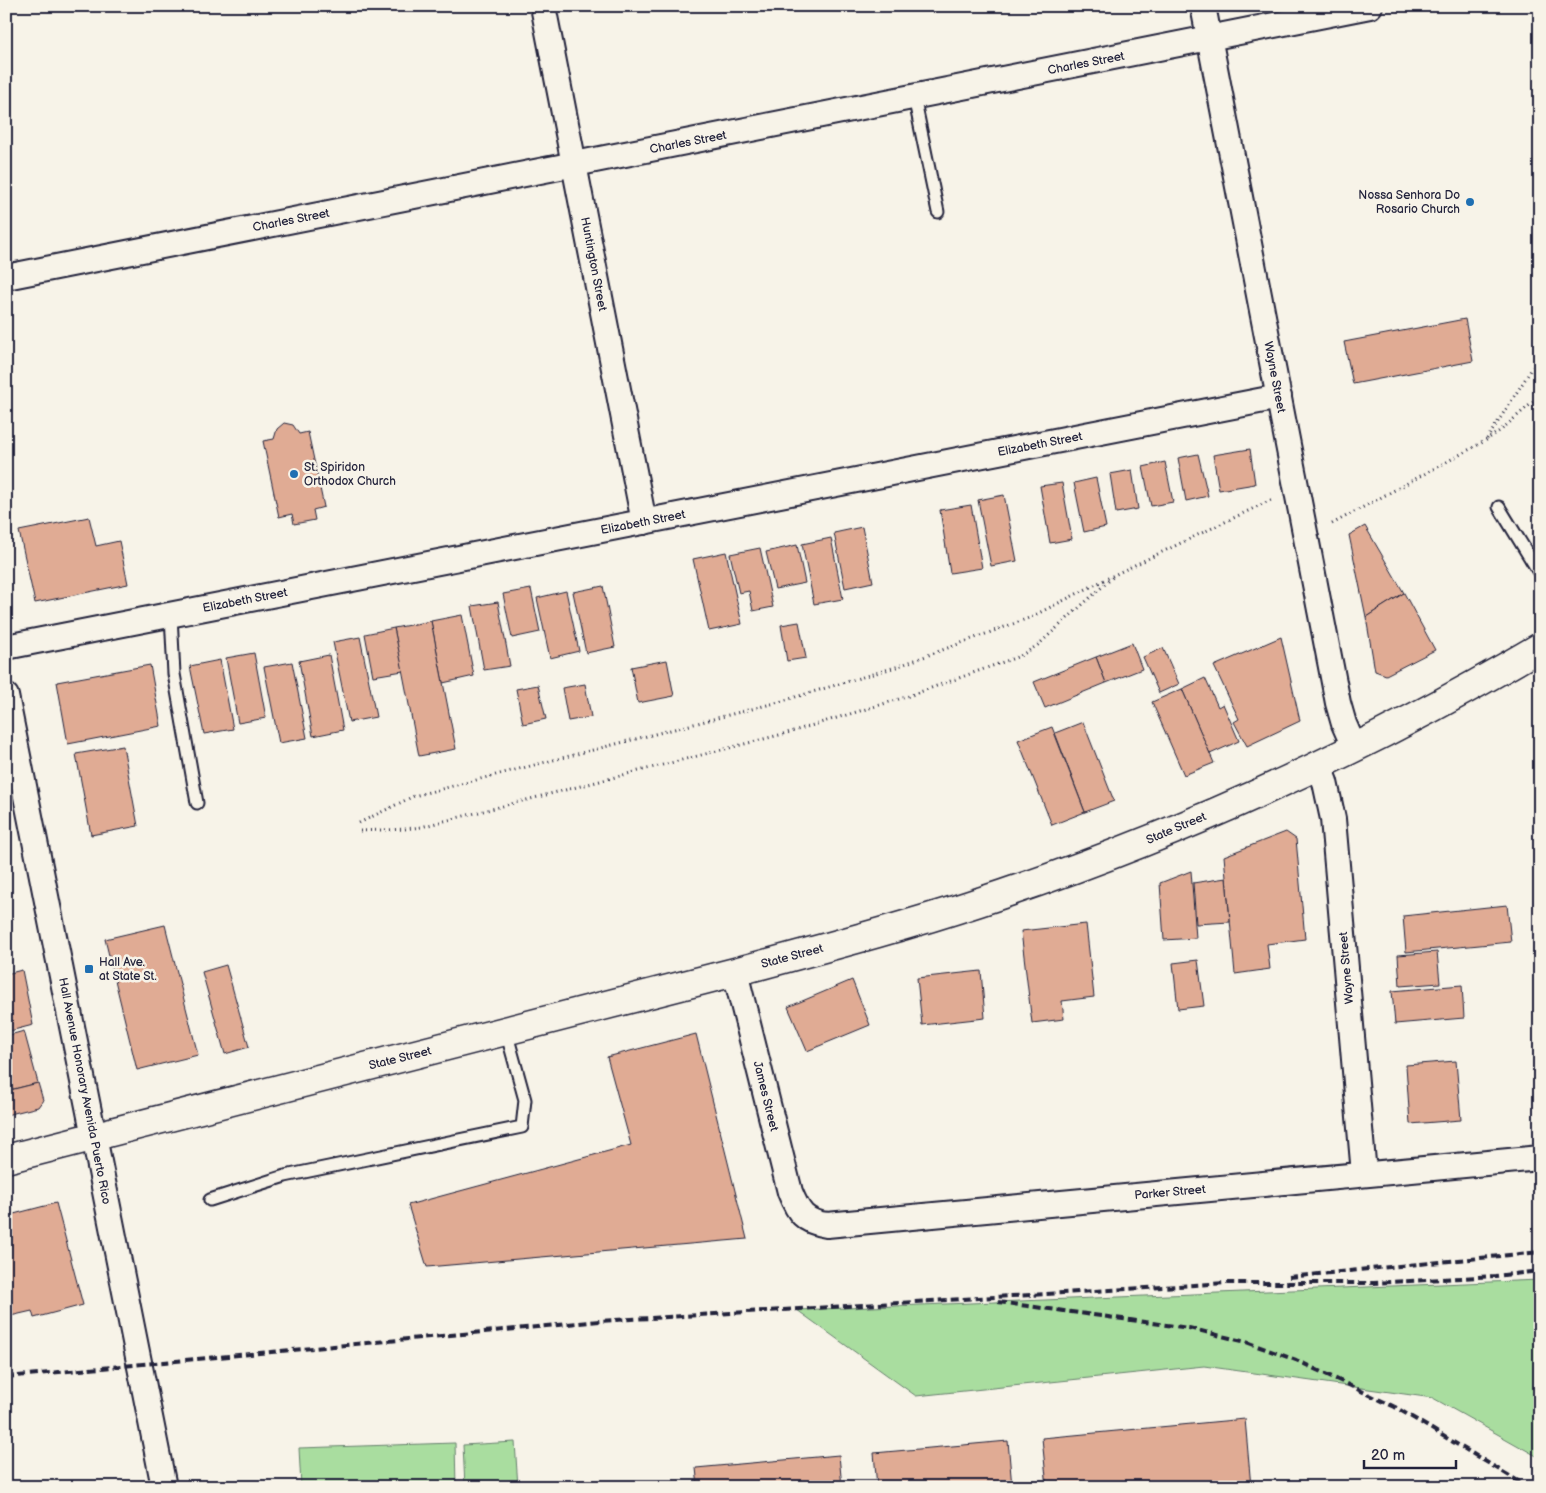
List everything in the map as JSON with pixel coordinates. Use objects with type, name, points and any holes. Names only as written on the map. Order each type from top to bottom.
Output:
[{"type":"street","name":"Huntington Street","points":[[543,6],[644,522]]},
{"type":"street","name":"Wayne Street","points":[[1203,6],[1338,703],[1344,724],[1354,747]]},
{"type":"street","name":"Charles Street","points":[[6,277],[1370,6]]},
{"type":"street","name":"Elizabeth Street","points":[[6,647],[1279,396]]},
{"type":"street","name":"State Street","points":[[6,1159],[734,972],[916,922],[1034,883],[1201,818],[1318,764],[1452,697],[1540,648]]},
{"type":"street","name":"Hall Avenue Honorary Avenida Puerto Rico","points":[[6,696],[164,1487]]},
{"type":"street","name":"Wayne Street","points":[[1318,764],[1325,782],[1333,818],[1364,1174]]},
{"type":"street","name":"James Street","points":[[734,972],[790,1192],[795,1205],[803,1216]]},
{"type":"street","name":"Parker Street","points":[[803,1216],[814,1223],[827,1224],[1540,1158]]},
{"type":"lane","points":[[914,97],[938,212]]},
{"type":"lane","points":[[1499,507],[1540,574]]},
{"type":"lane","points":[[171,615],[174,674],[197,803]]},
{"type":"lane","points":[[210,1200],[285,1176],[522,1127],[525,1100],[506,1031]]},
{"type":"path","points":[[1485,441],[1540,356]]},
{"type":"path","points":[[1305,533],[1344,519],[1485,441],[1501,430],[1540,396]]},
{"type":"path","points":[[359,823],[414,796],[779,702],[896,667],[1029,618],[1256,507],[1297,493]]},
{"type":"path","points":[[360,831],[405,830],[421,827],[787,733],[906,697],[1020,656],[1038,645],[1118,573]]},
{"type":"green space","points":[[1540,1280],[1540,1458],[1433,1398],[1204,1366],[916,1396],[797,1310]]},
{"type":"green space","points":[[515,1442],[518,1487],[465,1487],[463,1445]]},
{"type":"green space","points":[[455,1443],[456,1487],[301,1487],[299,1448]]},
{"type":"building","points":[[1465,319],[1473,361],[1353,384],[1344,342]]},
{"type":"building","name":"St. Spiridon Orthodox Church","points":[[284,423],[293,425],[299,434],[308,432],[324,507],[313,510],[315,520],[294,524],[292,514],[279,517],[263,441],[274,439],[277,429]]},
{"type":"building","points":[[1250,449],[1255,484],[1219,490],[1213,455]]},
{"type":"building","points":[[1198,454],[1208,496],[1186,501],[1178,458]]},
{"type":"building","points":[[1165,462],[1173,502],[1151,506],[1143,467]]},
{"type":"building","points":[[1132,470],[1138,509],[1116,513],[1110,474]]},
{"type":"building","points":[[1096,478],[1106,527],[1084,532],[1074,483]]},
{"type":"building","points":[[1062,483],[1072,539],[1050,543],[1040,486]]},
{"type":"building","points":[[1004,495],[1017,561],[991,566],[978,500]]},
{"type":"building","points":[[971,505],[982,568],[950,573],[940,510]]},
{"type":"building","points":[[89,517],[96,546],[119,541],[128,584],[35,603],[19,531]]},
{"type":"building","points":[[1365,526],[1404,593],[1366,617],[1349,535]]},
{"type":"building","points":[[862,527],[873,582],[845,588],[834,533]]},
{"type":"building","points":[[831,538],[843,599],[814,604],[802,544]]},
{"type":"building","points":[[797,545],[805,583],[775,589],[766,552]]},
{"type":"building","points":[[760,548],[773,607],[753,611],[749,591],[739,593],[730,554]]},
{"type":"building","points":[[726,552],[742,624],[709,631],[693,559]]},
{"type":"building","points":[[603,586],[615,647],[586,653],[573,592]]},
{"type":"building","points":[[531,589],[540,632],[512,638],[503,594]]},
{"type":"building","points":[[566,591],[579,651],[550,658],[537,598]]},
{"type":"building","points":[[1404,593],[1435,650],[1386,675],[1375,671],[1366,617]]},
{"type":"building","points":[[498,602],[510,666],[484,670],[472,606]]},
{"type":"building","points":[[462,615],[474,676],[443,683],[431,621]]},
{"type":"building","points":[[431,621],[456,749],[419,756],[394,628]]},
{"type":"building","points":[[799,622],[806,658],[787,661],[781,625]]},
{"type":"building","points":[[394,628],[403,671],[373,676],[365,634]]},
{"type":"building","points":[[360,637],[376,717],[349,722],[333,642]]},
{"type":"building","points":[[1281,637],[1300,721],[1247,746],[1234,722],[1239,719],[1214,666]]},
{"type":"building","points":[[1132,643],[1142,669],[1106,683],[1096,657]]},
{"type":"building","points":[[1163,648],[1179,684],[1159,693],[1143,657]]},
{"type":"building","points":[[254,653],[266,718],[238,723],[226,658]]},
{"type":"building","points":[[329,655],[343,730],[313,736],[299,661]]},
{"type":"building","points":[[1096,657],[1106,683],[1045,708],[1034,682]]},
{"type":"building","points":[[220,660],[233,729],[204,734],[190,666]]},
{"type":"building","points":[[667,660],[674,696],[638,703],[631,667]]},
{"type":"building","points":[[292,662],[307,738],[279,743],[264,667]]},
{"type":"building","points":[[150,665],[161,726],[68,744],[57,682]]},
{"type":"building","points":[[1205,678],[1218,707],[1223,704],[1239,741],[1210,754],[1182,689]]},
{"type":"building","points":[[585,684],[591,717],[568,721],[562,688]]},
{"type":"building","points":[[538,685],[546,719],[523,724],[516,689]]},
{"type":"building","points":[[1182,689],[1214,763],[1184,775],[1152,702]]},
{"type":"building","points":[[1083,722],[1114,801],[1085,812],[1055,733]]},
{"type":"building","points":[[1052,727],[1085,812],[1052,825],[1018,740]]},
{"type":"building","points":[[123,746],[138,826],[91,835],[76,754]]},
{"type":"building","points":[[1286,832],[1296,839],[1305,939],[1267,944],[1270,969],[1235,974],[1224,856]]},
{"type":"building","points":[[1191,871],[1196,938],[1164,940],[1160,883]]},
{"type":"building","points":[[1226,878],[1230,922],[1196,924],[1193,883]]},
{"type":"building","points":[[1507,905],[1511,942],[1406,952],[1403,916]]},
{"type":"building","points":[[1086,924],[1094,997],[1062,1001],[1064,1019],[1032,1023],[1021,931]]},
{"type":"building","points":[[165,925],[198,1055],[137,1070],[105,939]]},
{"type":"building","points":[[1437,952],[1440,983],[1400,986],[1398,955]]},
{"type":"building","points":[[1198,960],[1204,1006],[1178,1009],[1173,963]]},
{"type":"building","points":[[226,965],[249,1047],[225,1054],[202,972]]},
{"type":"building","points":[[22,970],[33,1025],[6,1032],[6,974]]},
{"type":"building","points":[[981,971],[985,1018],[922,1025],[917,978]]},
{"type":"building","points":[[852,980],[870,1025],[807,1051],[788,1007]]},
{"type":"building","points":[[1462,985],[1464,1018],[1395,1024],[1392,991]]},
{"type":"building","points":[[24,1031],[38,1083],[6,1091],[6,1036]]},
{"type":"building","points":[[696,1034],[747,1239],[427,1267],[408,1205],[631,1145],[607,1057]]},
{"type":"building","points":[[1456,1061],[1461,1120],[1410,1124],[1406,1065]]},
{"type":"building","points":[[38,1083],[43,1100],[38,1107],[6,1115],[6,1091]]},
{"type":"building","points":[[56,1203],[83,1305],[34,1318],[32,1311],[6,1317],[6,1216]]},
{"type":"building","points":[[1245,1419],[1251,1487],[1047,1487],[1042,1438]]},
{"type":"building","points":[[1008,1441],[1012,1487],[877,1487],[874,1453]]},
{"type":"building","points":[[839,1455],[842,1487],[698,1487],[696,1468]]},
{"type":"railway","points":[[1289,1277],[1540,1252]]},
{"type":"railway","points":[[6,1377],[600,1321],[1227,1283],[1374,1283],[1495,1276],[1540,1271]]},
{"type":"railway","points":[[998,1302],[1189,1328],[1246,1342],[1296,1360],[1395,1407],[1528,1487]]},
{"type":"place","name":"Nossa Senhora Do Rosario Church","points":[[1470,202]]},
{"type":"place","name":"St. Spiridon Orthodox Church","points":[[294,474]]},
{"type":"place","name":"Hall Ave. at State St.","points":[[89,969]]}]
